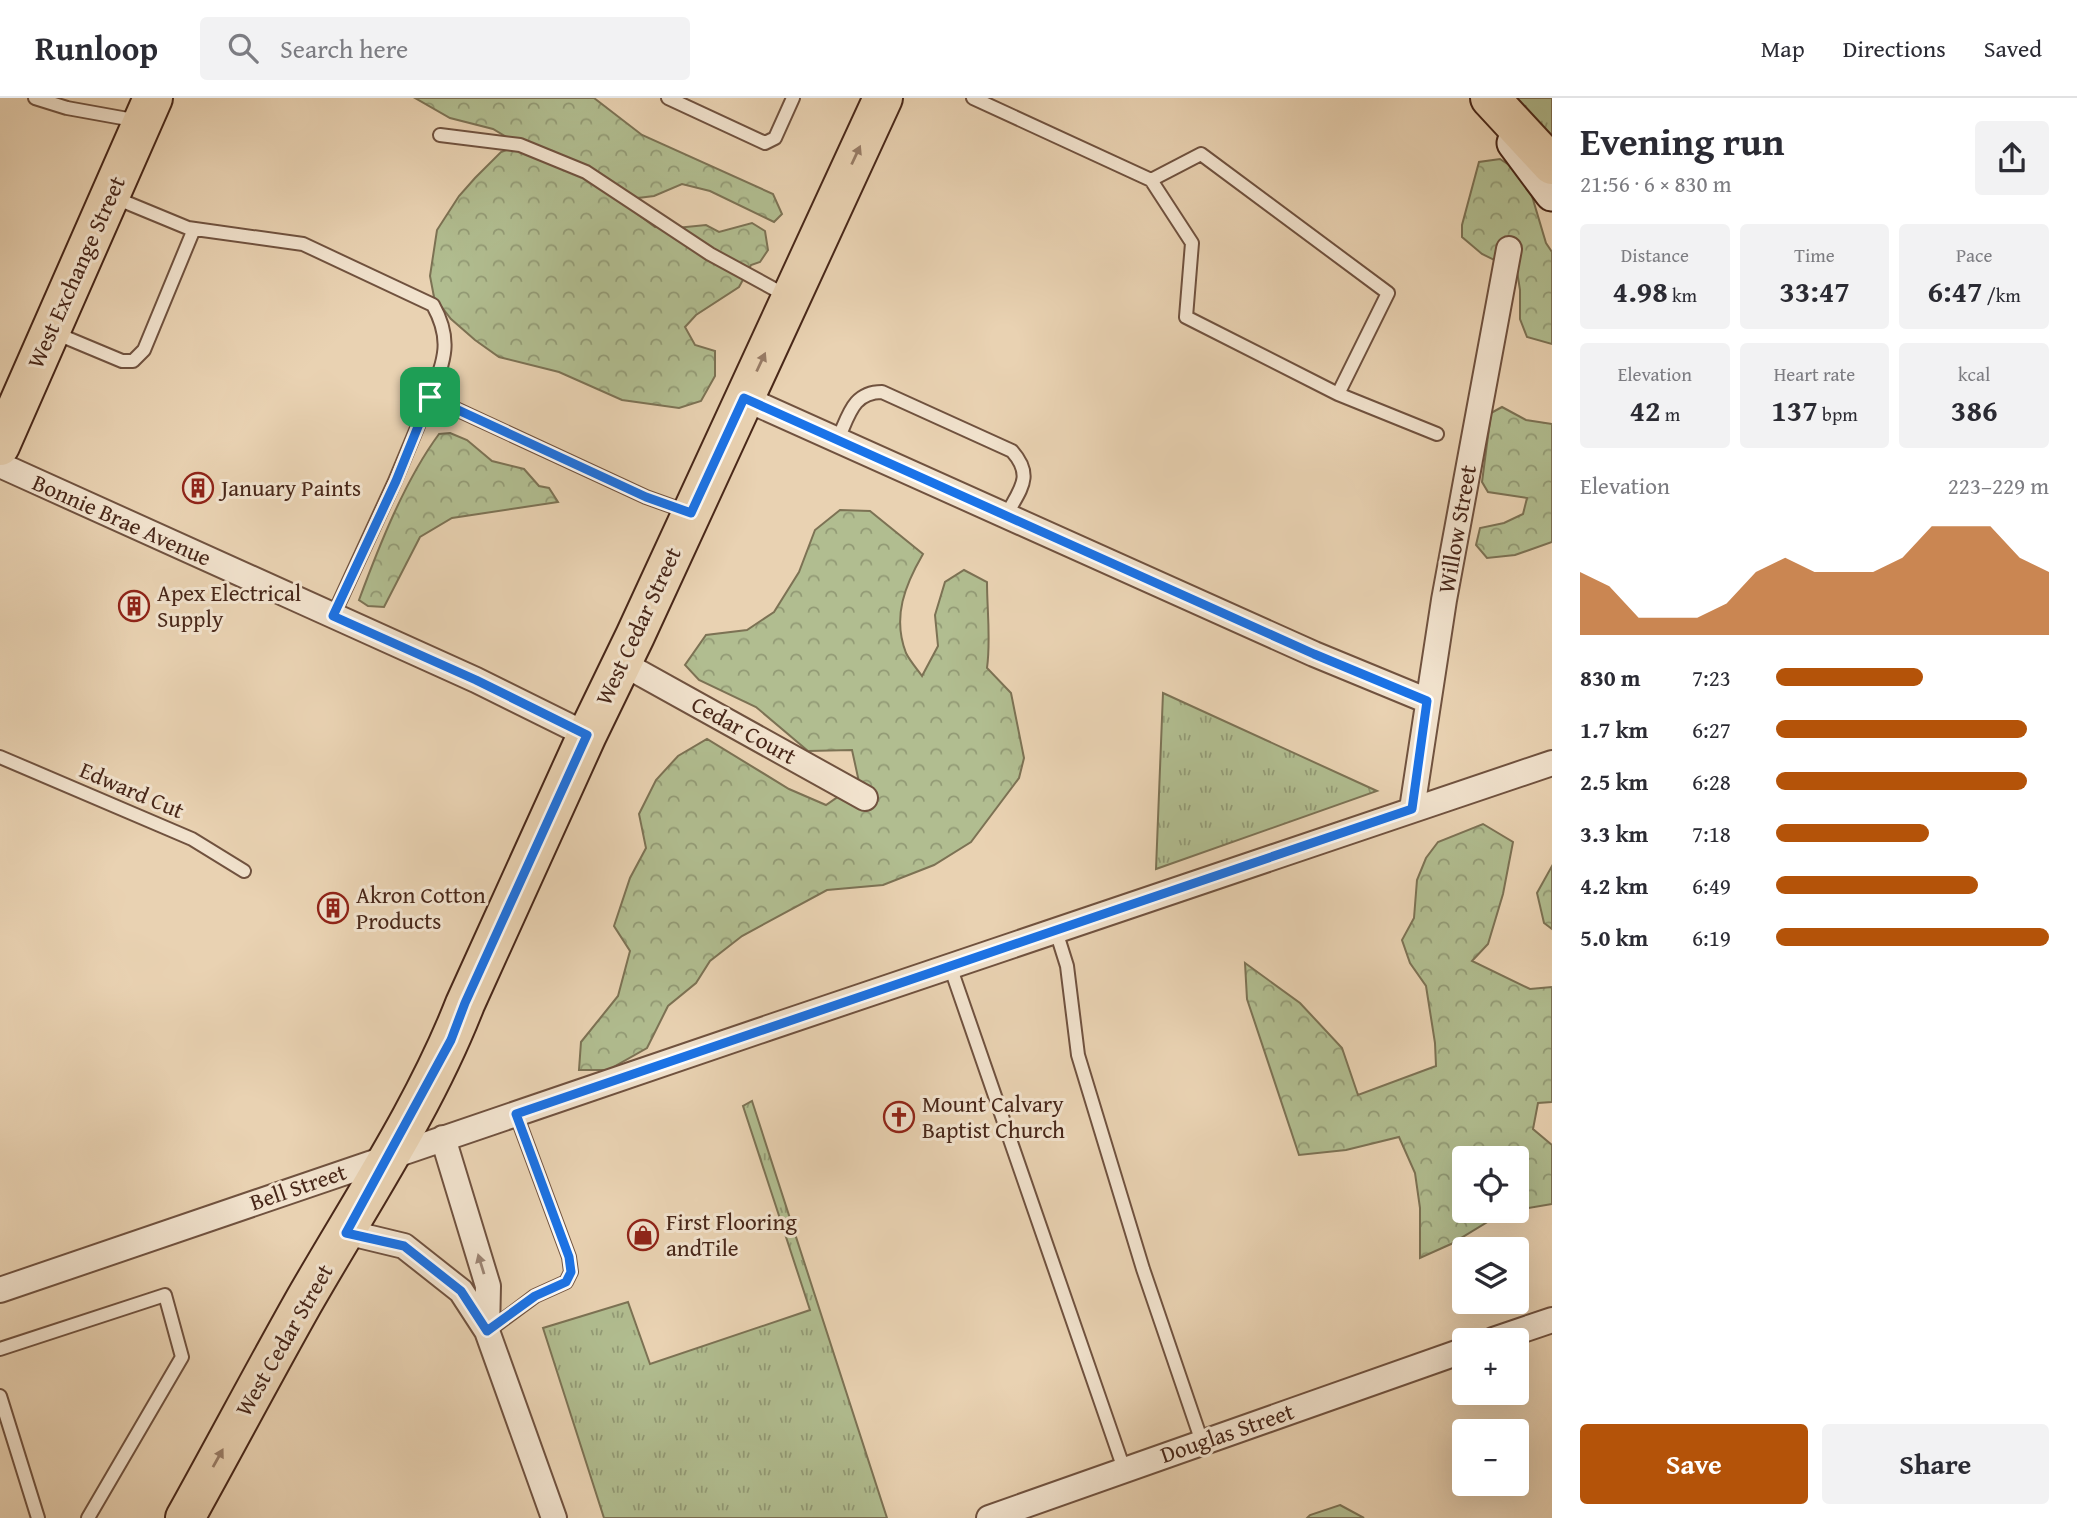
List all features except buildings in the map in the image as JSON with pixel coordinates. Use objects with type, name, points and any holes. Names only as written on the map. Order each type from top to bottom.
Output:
[{"type":"main road","name":"West Cedar Street","points":[[185,1518],[451,1040],[465,1003],[587,735],[883,98]]},
{"type":"main road","points":[[1482,98],[1552,194]]},
{"type":"main road","points":[[1490,98],[1552,164]]},
{"type":"main road","name":"West Exchange Street","points":[[0,446],[148,110]]},
{"type":"street","name":"Willow Street","points":[[1412,809],[1444,600],[1509,249]]},
{"type":"street","points":[[744,398],[1314,654],[1427,701]]},
{"type":"street","name":"Bonnie Brae Avenue","points":[[0,465],[476,680],[587,735]]},
{"type":"street","name":"Cedar Court","points":[[622,663],[865,798]]},
{"type":"street","name":"Bell Street","points":[[0,1290],[389,1155],[1552,763]]},
{"type":"street","points":[[443,1138],[488,1286],[487,1331]]},
{"type":"street","points":[[346,1233],[404,1246],[461,1291],[487,1331],[554,1518]]},
{"type":"street","points":[[1528,1328],[1552,1320]]},
{"type":"street","name":"Douglas Street","points":[[989,1518],[1046,1509],[1124,1469],[1452,1355]]},
{"type":"lane","points":[[35,98],[67,108],[148,110]]},
{"type":"lane","points":[[668,98],[765,143],[775,138],[793,98]]},
{"type":"lane","points":[[972,98],[1151,180],[1192,243],[1186,317],[1338,394],[1437,434]]},
{"type":"lane","points":[[440,135],[520,145],[586,172],[709,254],[790,298]]},
{"type":"lane","points":[[1151,180],[1201,154],[1388,293],[1338,394]]},
{"type":"lane","points":[[110,195],[194,229],[303,244],[433,305],[446,340],[444,361],[396,481],[333,616]]},
{"type":"lane","points":[[51,331],[122,361],[133,361],[144,350],[194,229]]},
{"type":"lane","points":[[838,439],[859,398],[870,392],[883,392],[1012,451],[1023,463],[1026,477],[1006,516]]},
{"type":"lane","points":[[430,397],[646,497],[691,513]]},
{"type":"lane","name":"Edward Cut","points":[[0,757],[192,839],[244,871]]},
{"type":"lane","points":[[1056,931],[1067,966],[1078,1055],[1143,1269],[1202,1442]]},
{"type":"lane","points":[[950,966],[1124,1469]]},
{"type":"lane","points":[[487,1331],[535,1296],[566,1282],[571,1272],[569,1257],[516,1114]]},
{"type":"lane","points":[[0,1349],[165,1295],[182,1357],[88,1518]]},
{"type":"lane","points":[[0,1395],[38,1518]]},
{"type":"green space","points":[[415,98],[594,98],[642,135],[773,194],[782,214],[774,222],[710,191],[682,184],[654,196],[638,198],[624,204],[655,227],[706,225],[719,232],[752,223],[765,231],[768,250],[760,262],[751,265],[739,287],[696,315],[685,327],[695,345],[715,351],[715,376],[701,401],[679,408],[622,400],[559,372],[499,357],[451,319],[434,297],[430,276],[437,230],[459,196],[475,178],[501,152],[520,145],[493,129],[450,118]]},
{"type":"green space","points":[[1507,98],[1552,98],[1552,150]]},
{"type":"green space","points":[[1500,159],[1526,176],[1546,243],[1552,252],[1552,344],[1527,337],[1520,319],[1517,271],[1482,254],[1462,237],[1462,225],[1479,162]]},
{"type":"green space","points":[[1502,407],[1526,420],[1552,424],[1552,542],[1515,555],[1487,558],[1476,545],[1480,528],[1504,523],[1523,514],[1527,498],[1488,492],[1482,482],[1491,413]]},
{"type":"green space","points":[[450,433],[467,440],[492,461],[524,469],[539,486],[549,488],[558,502],[452,518],[420,537],[384,607],[368,606],[359,600],[394,514],[415,472],[439,434]]},
{"type":"green space","points":[[840,510],[870,511],[923,554],[906,589],[900,614],[906,653],[922,676],[938,646],[935,615],[945,582],[964,570],[987,582],[987,668],[1011,693],[1024,758],[1019,778],[971,842],[934,865],[883,885],[827,890],[742,936],[710,961],[696,983],[668,1006],[647,1048],[608,1070],[579,1070],[581,1042],[618,996],[630,951],[614,926],[630,878],[646,848],[639,814],[656,780],[678,756],[707,739],[789,789],[826,805],[859,782],[852,750],[808,751],[756,707],[699,680],[685,665],[706,635],[747,630],[774,612],[799,572],[815,530]]},
{"type":"green space","points":[[1163,693],[1377,791],[1156,869]]},
{"type":"green space","points":[[1483,824],[1513,842],[1503,894],[1488,944],[1472,961],[1530,989],[1552,987],[1552,1102],[1538,1103],[1533,1129],[1552,1145],[1552,1204],[1529,1208],[1529,1146],[1452,1146],[1452,1223],[1486,1223],[1463,1237],[1452,1237],[1452,1243],[1420,1258],[1420,1208],[1415,1173],[1399,1137],[1346,1150],[1299,1155],[1247,999],[1245,963],[1300,1003],[1342,1048],[1358,1095],[1436,1066],[1426,986],[1410,963],[1402,940],[1414,918],[1417,880],[1426,858],[1438,842]]},
{"type":"green space","points":[[1552,866],[1552,929],[1544,923],[1537,893]]},
{"type":"green space","points":[[752,1101],[887,1518],[604,1518],[543,1328],[628,1302],[650,1364],[810,1310],[743,1106]]},
{"type":"green space","points":[[1340,1505],[1364,1518],[1307,1518],[1310,1515]]},
{"type":"place","name":"January Paints","points":[[198,488]]},
{"type":"place","name":"Apex Electrical Supply","points":[[134,606]]},
{"type":"place","name":"Akron Cotton Products","points":[[333,908]]},
{"type":"place","name":"Mount Calvary Baptist Church","points":[[899,1117]]},
{"type":"place","name":"First Flooring andTile","points":[[643,1235]]},
{"type":"route","points":[[430,397],[646,497],[691,513],[744,398],[1314,654],[1427,701],[1412,809],[516,1114],[569,1257],[571,1272],[566,1282],[535,1296],[487,1331],[461,1291],[404,1246],[346,1233],[451,1040],[465,1003],[587,735],[476,680],[333,616],[396,481],[430,397]]}]
